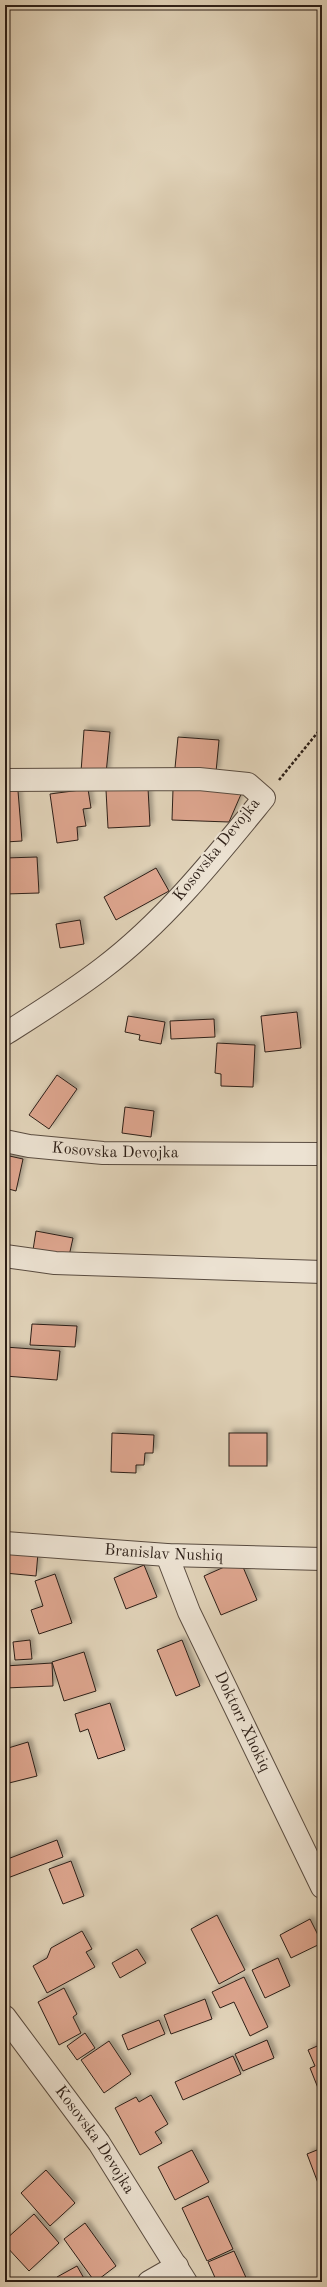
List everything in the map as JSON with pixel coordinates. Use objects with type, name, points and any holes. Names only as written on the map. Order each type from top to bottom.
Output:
[{"type":"street","name":"Kosovska Devojka","points":[[5,780],[199,779],[248,784],[264,798],[203,872],[156,922],[104,968],[5,1034]]},
{"type":"street","name":"Kosovska Devojka","points":[[5,1141],[29,1146],[103,1153],[322,1154]]},
{"type":"street","points":[[5,1256],[55,1263],[322,1272]]},
{"type":"street","name":"Branislav Nushiq","points":[[5,1543],[167,1555],[322,1559]]},
{"type":"street","name":"Doktorr Xhokiq","points":[[167,1555],[189,1612],[322,1887]]},
{"type":"street","name":"Kosovska Devojka","points":[[5,2017],[99,2143],[182,2274],[149,2282]]},
{"type":"path","points":[[264,798],[318,732],[322,723]]},
{"type":"building","points":[[84,730],[110,732],[106,774],[81,772]]},
{"type":"building","points":[[178,737],[219,740],[216,772],[175,768]]},
{"type":"building","points":[[148,788],[150,826],[108,828],[106,790]]},
{"type":"building","points":[[88,789],[91,808],[83,809],[86,826],[77,827],[78,840],[57,843],[50,794]]},
{"type":"building","points":[[173,789],[242,792],[229,822],[172,820]]},
{"type":"building","points":[[5,791],[18,791],[22,841],[5,842]]},
{"type":"building","points":[[37,857],[39,893],[5,894],[5,858]]},
{"type":"building","points":[[156,868],[169,891],[116,920],[104,897]]},
{"type":"building","points":[[80,920],[84,944],[60,948],[56,924]]},
{"type":"building","points":[[297,1012],[301,1048],[265,1052],[261,1016]]},
{"type":"building","points":[[128,1016],[165,1022],[161,1044],[139,1040],[140,1035],[125,1032]]},
{"type":"building","points":[[214,1019],[215,1037],[171,1039],[170,1021]]},
{"type":"building","points":[[217,1043],[255,1045],[253,1087],[221,1086],[221,1074],[215,1073]]},
{"type":"building","points":[[57,1075],[77,1089],[49,1129],[29,1115]]},
{"type":"building","points":[[125,1107],[154,1111],[151,1137],[122,1133]]},
{"type":"building","points":[[5,1155],[23,1159],[16,1191],[5,1188]]},
{"type":"building","points":[[320,1162],[322,1162],[322,1186],[319,1186]]},
{"type":"building","points":[[36,1231],[73,1238],[69,1256],[33,1250]]},
{"type":"building","points":[[32,1324],[77,1326],[75,1347],[30,1345]]},
{"type":"building","points":[[5,1347],[60,1351],[57,1380],[5,1376]]},
{"type":"building","points":[[112,1433],[154,1435],[153,1453],[145,1453],[144,1465],[136,1465],[136,1473],[111,1472]]},
{"type":"building","points":[[229,1433],[267,1433],[267,1466],[229,1466]]},
{"type":"building","points":[[5,1550],[38,1553],[36,1576],[5,1573]]},
{"type":"building","points":[[240,1560],[257,1600],[221,1615],[204,1576]]},
{"type":"building","points":[[144,1565],[157,1597],[126,1609],[114,1578]]},
{"type":"building","points":[[55,1574],[72,1623],[39,1634],[31,1610],[43,1606],[35,1581]]},
{"type":"building","points":[[30,1640],[32,1659],[15,1660],[13,1642]]},
{"type":"building","points":[[182,1640],[200,1686],[176,1696],[157,1650]]},
{"type":"building","points":[[84,1652],[96,1691],[64,1701],[52,1662]]},
{"type":"building","points":[[52,1663],[53,1686],[5,1688],[5,1666]]},
{"type":"building","points":[[110,1703],[125,1750],[98,1759],[88,1729],[80,1732],[75,1714]]},
{"type":"building","points":[[28,1742],[37,1776],[5,1784],[5,1749]]},
{"type":"building","points":[[57,1840],[63,1857],[5,1879],[5,1860]]},
{"type":"building","points":[[71,1861],[84,1896],[63,1904],[49,1869]]},
{"type":"building","points":[[217,1915],[245,1970],[219,1984],[191,1929]]},
{"type":"building","points":[[310,1919],[322,1943],[291,1958],[280,1935]]},
{"type":"building","points":[[82,1931],[92,1949],[86,1952],[95,1967],[47,1993],[33,1966],[47,1958],[51,1948]]},
{"type":"building","points":[[137,1949],[146,1963],[120,1978],[112,1963]]},
{"type":"building","points":[[278,1958],[290,1986],[265,1998],[252,1970]]},
{"type":"building","points":[[244,1977],[268,2027],[250,2036],[234,2002],[220,2008],[212,1992]]},
{"type":"building","points":[[64,1988],[77,2014],[73,2017],[81,2033],[59,2045],[38,2002]]},
{"type":"building","points":[[205,1999],[212,2019],[171,2034],[164,2015]]},
{"type":"building","points":[[159,2020],[165,2034],[128,2050],[122,2035]]},
{"type":"building","points":[[85,2033],[95,2048],[77,2060],[67,2046]]},
{"type":"building","points":[[267,2040],[274,2058],[243,2071],[235,2054]]},
{"type":"building","points":[[109,2041],[131,2074],[104,2093],[81,2060]]},
{"type":"building","points":[[322,2044],[322,2087],[318,2088],[310,2068],[315,2066],[308,2050]]},
{"type":"building","points":[[233,2056],[241,2074],[183,2100],[175,2082]]},
{"type":"building","points":[[151,2095],[168,2124],[155,2132],[162,2143],[140,2155],[115,2108],[136,2097],[139,2102]]},
{"type":"building","points":[[322,2148],[322,2181],[318,2183],[307,2154]]},
{"type":"building","points":[[192,2150],[209,2182],[175,2200],[158,2167]]},
{"type":"building","points":[[46,2170],[75,2203],[50,2226],[21,2193]]},
{"type":"building","points":[[208,2196],[233,2249],[207,2261],[182,2208]]},
{"type":"building","points":[[34,2214],[59,2243],[29,2271],[5,2245],[5,2240]]},
{"type":"building","points":[[85,2223],[116,2266],[95,2282],[64,2239]]},
{"type":"building","points":[[234,2251],[248,2282],[217,2282],[208,2262]]},
{"type":"building","points":[[77,2266],[86,2282],[60,2282],[57,2277]]}]
